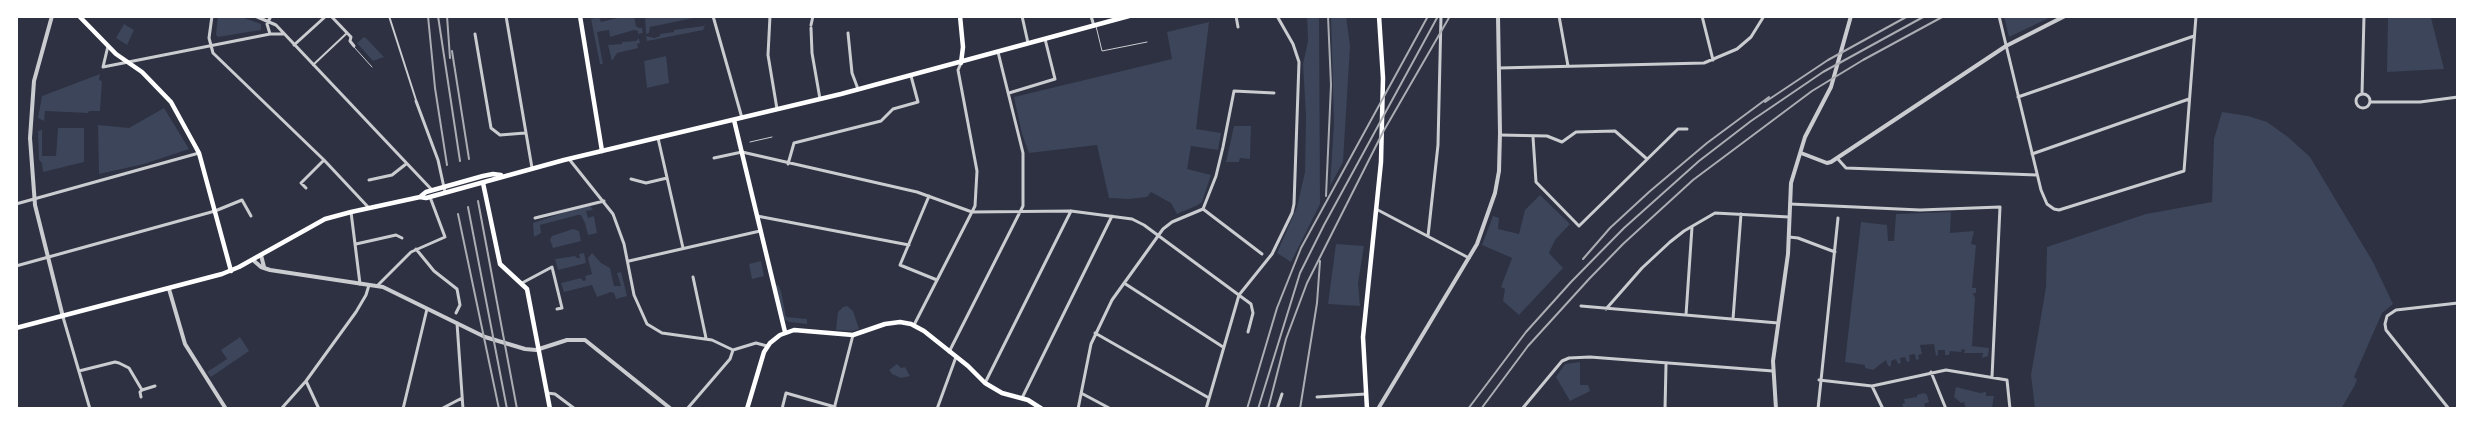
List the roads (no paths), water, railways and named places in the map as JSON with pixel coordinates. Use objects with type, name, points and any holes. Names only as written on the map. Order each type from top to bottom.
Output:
[{"type":"main road","points":[[79,16],[108,46],[128,61],[171,102],[199,153],[231,271]]},
{"type":"main road","points":[[580,16],[602,151]]},
{"type":"main road","points":[[960,16],[963,47],[961,63]]},
{"type":"main road","points":[[421,196],[423,192],[482,183],[501,175],[569,158],[820,100],[1129,16]]},
{"type":"main road","points":[[1368,409],[1363,337],[1381,162],[1383,88],[1379,16]]},
{"type":"main road","points":[[734,120],[785,332]]},
{"type":"main road","points":[[16,328],[169,289],[231,271],[254,260],[325,219],[421,196],[429,197],[475,179],[493,174],[501,175]]},
{"type":"main road","points":[[475,179],[482,183],[500,264],[505,271],[522,283],[528,294],[550,409]]},
{"type":"main road","points":[[432,190],[445,190]]},
{"type":"main road","points":[[747,409],[767,346],[785,332],[797,330],[853,335],[889,323],[904,322],[914,325],[986,383],[1002,392],[1022,398],[1042,409]]},
{"type":"street","points":[[52,16],[37,63],[31,96],[30,138],[34,200],[47,259],[90,409]]},
{"type":"street","points":[[212,16],[209,46],[222,63],[324,160],[369,208]]},
{"type":"street","points":[[255,16],[277,25],[283,34],[432,190]]},
{"type":"street","points":[[270,34],[267,24],[271,16]]},
{"type":"street","points":[[294,45],[326,16]]},
{"type":"street","points":[[331,16],[347,32],[354,46]]},
{"type":"street","points":[[389,16],[416,101],[438,160],[445,190]]},
{"type":"street","points":[[506,16],[532,168]]},
{"type":"street","points":[[713,16],[742,118]]},
{"type":"street","points":[[770,16],[768,55],[777,110]]},
{"type":"street","points":[[813,16],[811,27],[812,53],[820,100]]},
{"type":"street","points":[[1022,16],[1028,43]]},
{"type":"street","points":[[1091,16],[1095,25]]},
{"type":"street","points":[[1236,16],[1238,27]]},
{"type":"street","points":[[1206,409],[1239,295],[1272,254],[1292,213],[1294,204],[1299,62],[1293,44],[1277,16]]},
{"type":"street","points":[[1428,236],[1438,145],[1441,16]]},
{"type":"street","points":[[1378,409],[1477,244],[1495,193],[1499,171],[1500,135],[1498,16]]},
{"type":"street","points":[[1558,16],[1568,66]]},
{"type":"street","points":[[1702,16],[1713,60]]},
{"type":"street","points":[[1499,68],[1704,64],[1737,49],[1751,38],[1764,16]]},
{"type":"street","points":[[1776,409],[1773,371],[1789,237],[1791,183],[1812,121],[1831,87],[1851,16]]},
{"type":"street","points":[[1999,16],[2037,175],[2047,204],[2054,209],[2065,210],[2184,171],[2196,16]]},
{"type":"street","points":[[1800,153],[1827,162],[1837,158],[2006,46],[2065,16]]},
{"type":"street","points":[[2364,16],[2362,94],[2355,101],[2358,107],[2365,108],[2370,102]]},
{"type":"street","points":[[312,64],[347,32]]},
{"type":"street","points":[[848,33],[852,73],[858,90]]},
{"type":"street","points":[[108,46],[103,67],[270,34],[283,34]]},
{"type":"street","points":[[475,34],[491,128],[500,136],[525,132]]},
{"type":"street","points":[[2018,97],[2194,36]]},
{"type":"street","points":[[1009,92],[1055,79],[1045,38]]},
{"type":"street","points":[[949,353],[1021,212],[1024,161],[998,51]]},
{"type":"street","points":[[914,325],[972,212],[976,199],[977,171],[958,70],[961,63]]},
{"type":"street","points":[[788,164],[794,143],[881,121],[893,109],[918,102],[911,76]]},
{"type":"street","points":[[1078,409],[1095,333],[1107,307],[1158,235],[1172,222],[1203,209],[1224,148],[1234,91],[1274,93]]},
{"type":"street","points":[[2362,94],[2368,96],[2370,102]]},
{"type":"street","points":[[2370,102],[2420,102],[2458,97]]},
{"type":"street","points":[[2032,154],[2190,99]]},
{"type":"street","points":[[1533,137],[1536,182],[1578,226],[1678,129],[1688,129]]},
{"type":"street","points":[[1500,135],[1546,136],[1562,142],[1576,132],[1615,131],[1647,159]]},
{"type":"street","points":[[657,137],[683,248]]},
{"type":"street","points":[[714,158],[742,152],[929,196],[972,212],[1072,211],[1112,216],[1139,222],[1239,295],[1253,308],[1248,332]]},
{"type":"street","points":[[16,204],[199,153]]},
{"type":"street","points":[[569,158],[613,214],[629,261],[634,295],[647,324],[662,333],[706,338],[733,350],[756,343],[767,346]]},
{"type":"street","points":[[1837,158],[1846,168],[2037,175]]},
{"type":"street","points":[[306,188],[301,183],[324,160]]},
{"type":"street","points":[[369,180],[392,175],[406,164]]},
{"type":"street","points":[[631,179],[646,183],[667,178]]},
{"type":"street","points":[[929,196],[900,265],[937,280]]},
{"type":"street","points":[[377,286],[384,276],[416,249],[445,237],[429,197]]},
{"type":"street","points":[[16,266],[47,259],[215,211],[242,200],[252,216]]},
{"type":"street","points":[[534,218],[604,201]]},
{"type":"street","points":[[1790,204],[1920,210],[2000,207],[1992,377]]},
{"type":"street","points":[[1203,209],[1262,254]]},
{"type":"street","points":[[1376,209],[1469,258]]},
{"type":"street","points":[[986,383],[1072,211]]},
{"type":"street","points":[[351,212],[360,284]]},
{"type":"street","points":[[1606,308],[1642,268],[1670,242],[1715,213],[1789,217]]},
{"type":"street","points":[[1733,319],[1741,214]]},
{"type":"street","points":[[756,216],[909,245]]},
{"type":"street","points":[[1022,398],[1112,216]]},
{"type":"street","points":[[1818,409],[1819,380],[1838,218]]},
{"type":"street","points":[[1686,315],[1692,227]]},
{"type":"street","points":[[629,261],[760,231]]},
{"type":"street","points":[[356,244],[396,235],[402,238]]},
{"type":"street","points":[[1789,237],[1798,238],[1835,252]]},
{"type":"street","points":[[416,249],[434,271],[458,289],[460,305],[456,313]]},
{"type":"street","points":[[261,255],[264,267]]},
{"type":"street","points":[[254,260],[264,267],[377,286],[472,331],[507,344],[532,350],[567,340],[585,340],[671,409]]},
{"type":"street","points":[[522,283],[552,267],[562,308],[558,310]]},
{"type":"street","points":[[693,277],[706,338]]},
{"type":"street","points":[[1124,283],[1223,347]]},
{"type":"street","points":[[281,409],[306,381],[363,302],[369,285]]},
{"type":"street","points":[[169,289],[185,344],[226,409]]},
{"type":"street","points":[[2449,409],[2386,330],[2386,319],[2393,311],[2458,303]]},
{"type":"street","points":[[1581,306],[1778,323]]},
{"type":"street","points":[[403,409],[427,309]]},
{"type":"street","points":[[457,323],[463,409]]},
{"type":"street","points":[[1095,333],[1209,398]]},
{"type":"street","points":[[782,409],[786,393],[835,408],[853,335]]},
{"type":"street","points":[[686,409],[730,359],[733,350]]},
{"type":"street","points":[[937,409],[956,357]]},
{"type":"street","points":[[1522,409],[1562,361],[1569,358],[1590,357],[1666,365],[1773,371]]},
{"type":"street","points":[[79,371],[116,362],[129,368],[142,390],[140,392],[141,397]]},
{"type":"street","points":[[1665,409],[1666,365]]},
{"type":"street","points":[[1819,380],[1872,386],[1946,370],[2008,380],[2010,409]]},
{"type":"street","points":[[1932,372],[1946,409]]},
{"type":"street","points":[[306,381],[319,409]]},
{"type":"street","points":[[142,390],[155,386]]},
{"type":"street","points":[[1872,386],[1883,409]]},
{"type":"street","points":[[547,393],[555,394],[575,409]]},
{"type":"street","points":[[1081,393],[1111,409]]},
{"type":"street","points":[[1277,409],[1282,394]]},
{"type":"street","points":[[1317,397],[1366,394]]},
{"type":"street","points":[[440,409],[462,398]]},
{"type":"street","points":[[2440,409],[2445,404]]},
{"type":"lane","points":[[1095,25],[1102,51],[1147,42]]},
{"type":"lane","points":[[354,46],[372,67]]},
{"type":"lane","points":[[750,142],[772,136]]},
{"type":"railway","points":[[428,16],[435,88],[447,165]]},
{"type":"railway","points":[[438,16],[460,161]]},
{"type":"railway","points":[[447,16],[450,58]]},
{"type":"railway","points":[[1326,196],[1331,85],[1328,16]]},
{"type":"railway","points":[[1247,409],[1277,308],[1301,248],[1428,16]]},
{"type":"railway","points":[[1258,409],[1300,273],[1324,225],[1438,16]]},
{"type":"railway","points":[[1268,409],[1286,339],[1307,283],[1383,132],[1450,16]]},
{"type":"railway","points":[[1765,102],[1828,60],[1908,16]]},
{"type":"railway","points":[[1468,409],[1526,332],[1571,282],[1624,228],[1699,161],[1751,121],[1823,72],[1925,16]]},
{"type":"railway","points":[[1481,409],[1528,346],[1589,279],[1623,244],[1693,180],[1812,91],[1863,60],[1944,16]]},
{"type":"railway","points":[[452,51],[469,159]]},
{"type":"railway","points":[[1583,259],[1610,228],[1649,192],[1707,143],[1769,97]]},
{"type":"railway","points":[[478,201],[517,409]]},
{"type":"railway","points":[[468,207],[507,409]]},
{"type":"railway","points":[[458,214],[499,409]]},
{"type":"railway","points":[[1300,409],[1317,303],[1320,261]]}]
